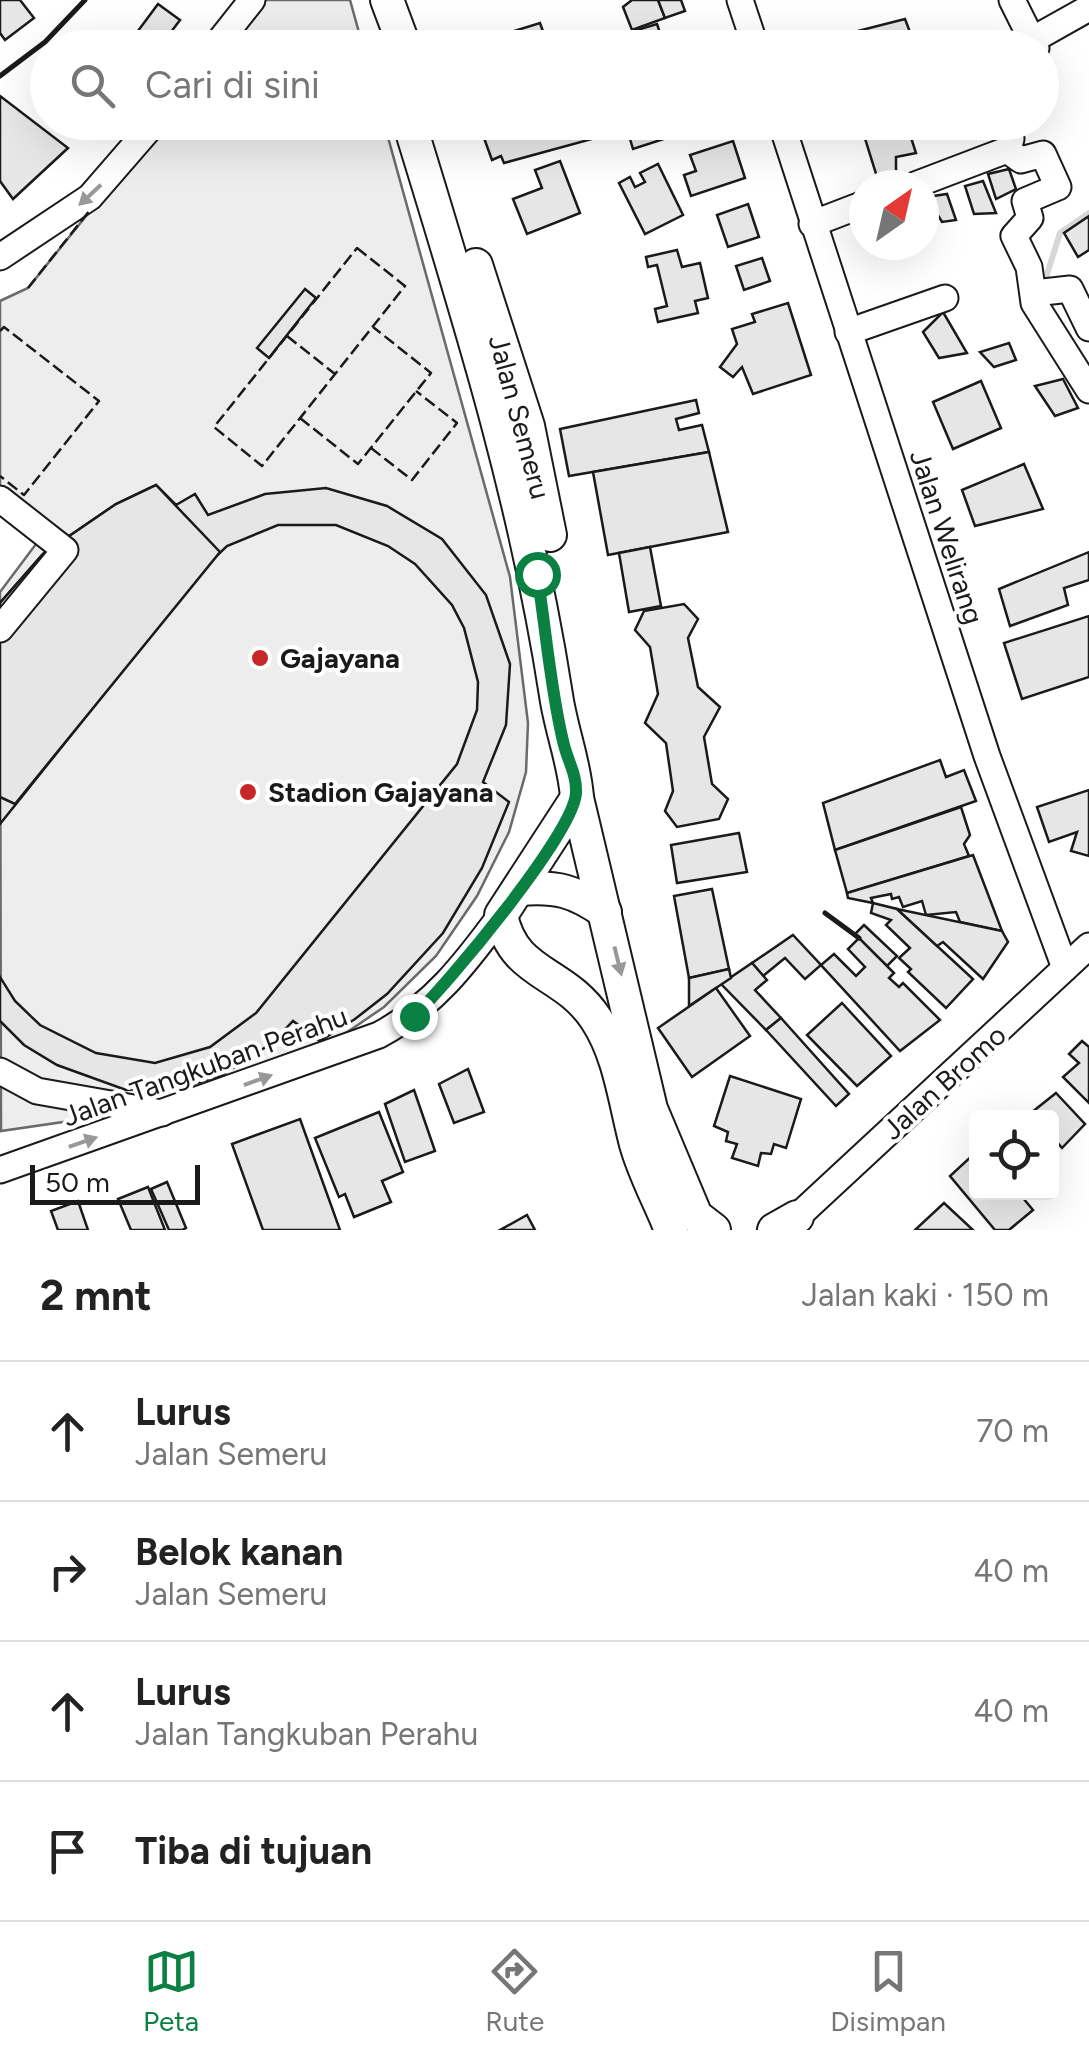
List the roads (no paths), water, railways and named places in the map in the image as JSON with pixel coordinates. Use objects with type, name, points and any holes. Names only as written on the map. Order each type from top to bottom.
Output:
[{"type":"main road","points":[[368,0],[379,30]]},
{"type":"main road","points":[[387,0],[398,30]]},
{"type":"main road","name":"Jalan Semeru","points":[[415,140],[502,426],[537,574],[563,742],[650,1110],[696,1216],[712,1229]]},
{"type":"main road","name":"Jalan Semeru","points":[[436,140],[528,426],[584,738],[585,754],[576,787],[510,902]]},
{"type":"main road","points":[[606,912],[574,891],[555,886],[510,902],[510,948],[581,1000],[598,1022],[614,1058],[638,1149],[671,1230]]},
{"type":"street","points":[[228,30],[252,0]]},
{"type":"street","points":[[740,0],[750,30]]},
{"type":"street","points":[[1012,0],[1027,30]]},
{"type":"street","points":[[1055,30],[1089,8],[1084,0]]},
{"type":"street","points":[[0,256],[90,197],[140,140]]},
{"type":"street","name":"Jalan Welirang","points":[[786,140],[987,756],[1065,968]]},
{"type":"street","points":[[939,176],[1007,150],[1012,140]]},
{"type":"street","points":[[1007,150],[1021,160],[1043,154],[1058,188],[1025,201],[1030,218],[1014,236],[1040,292]]},
{"type":"street","points":[[812,224],[849,210]]},
{"type":"street","points":[[1040,292],[1070,290],[1089,328]]},
{"type":"street","points":[[1040,292],[1034,303],[1089,390]]},
{"type":"street","points":[[848,332],[945,298]]},
{"type":"street","points":[[0,499],[64,550],[2,622]]},
{"type":"street","name":"Jalan Tangkuban Perahu","points":[[0,1170],[167,1114],[379,1035],[414,1016],[465,965],[510,902]]},
{"type":"street","name":"Jalan Bromo","points":[[784,1226],[1089,946]]},
{"type":"street","points":[[0,1070],[36,1090],[167,1114]]},
{"type":"waterway","points":[[1044,284],[1060,233],[1089,213]]},
{"type":"place","name":"Gajayana","points":[[260,658]]},
{"type":"place","name":"Stadion Gajayana","points":[[248,792]]}]
